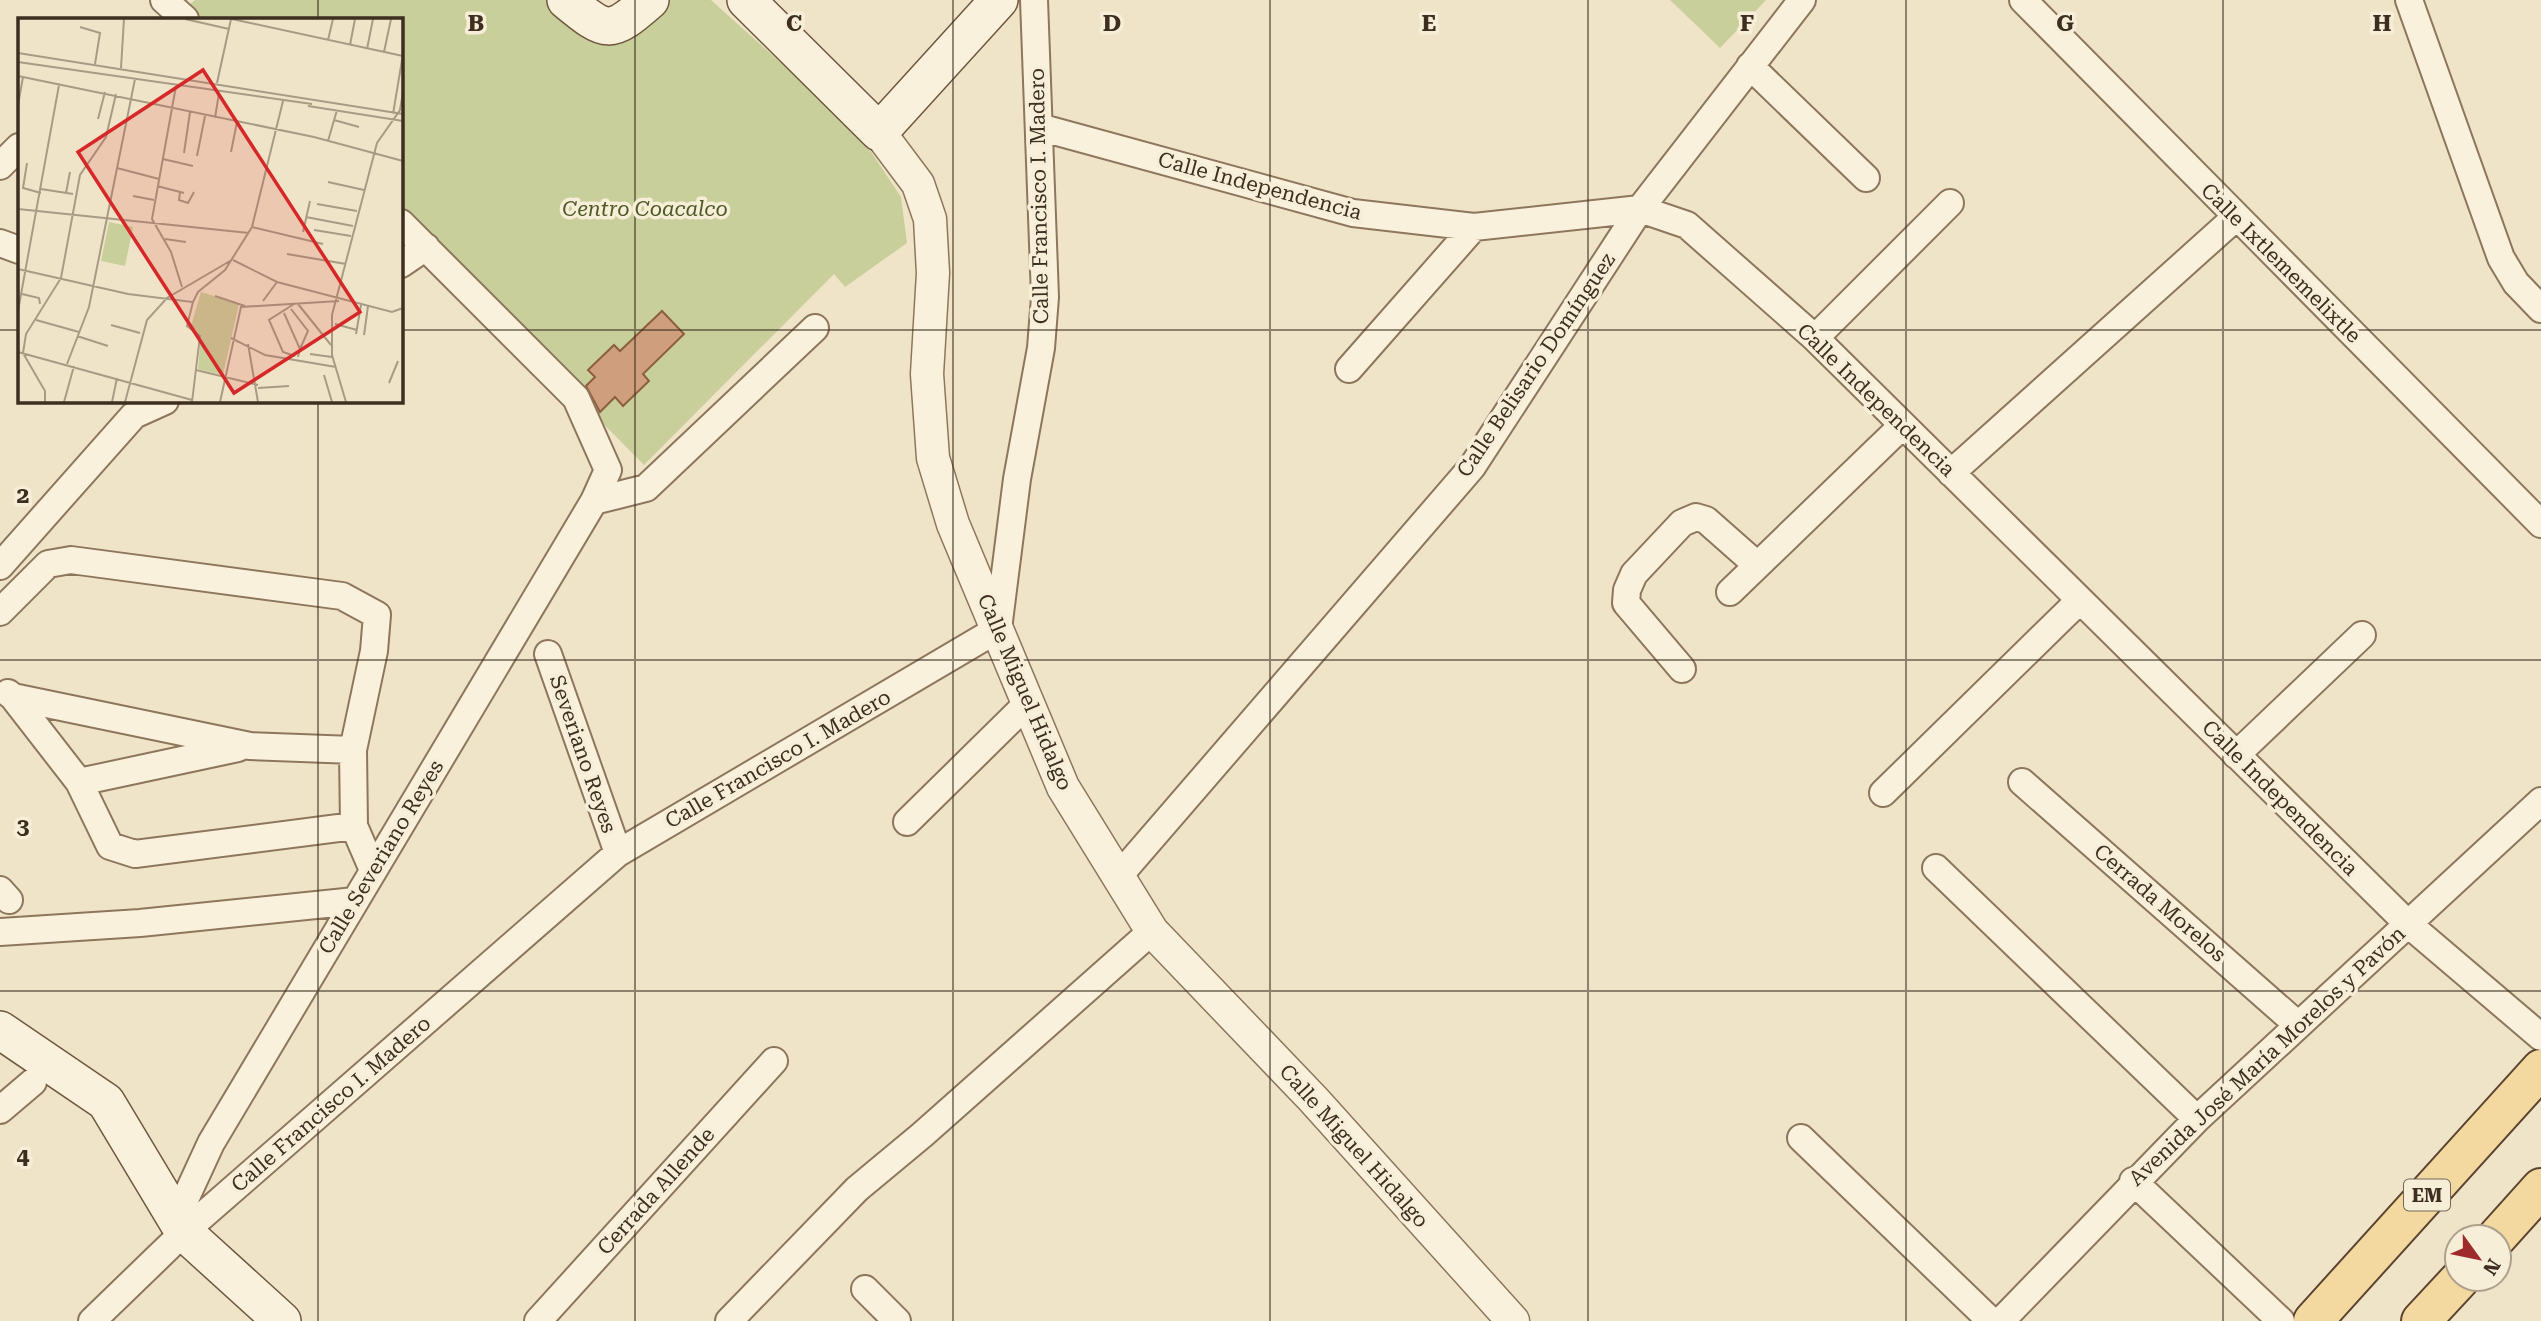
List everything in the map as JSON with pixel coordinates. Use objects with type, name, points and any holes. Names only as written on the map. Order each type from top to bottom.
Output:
[{"type":"main road","points":[[566,0],[592,21],[609,27],[623,23],[650,0]]},
{"type":"main road","points":[[746,0],[879,132],[999,0]]},
{"type":"main road","points":[[0,1030],[106,1102],[180,1226],[282,1321]]},
{"type":"main road","name":"EM","points":[[2313,1321],[2541,1069]]},
{"type":"main road","points":[[2510,1223],[2541,1188]]},
{"type":"main road","points":[[2421,1321],[2447,1293]]},
{"type":"street","name":"Calle Francisco I. Madero","points":[[92,1321],[180,1226],[618,853],[998,629],[1017,479],[1033,407],[1043,323],[1034,0]]},
{"type":"street","name":"Calle Belisario Domínguez","points":[[1118,877],[1472,467],[1640,209],[1802,0]]},
{"type":"street","name":"Calle Ixtlememelixtle","points":[[2023,0],[2235,218],[2541,524]]},
{"type":"street","points":[[2409,0],[2501,258],[2516,283],[2541,309]]},
{"type":"street","points":[[1750,66],[1866,178]]},
{"type":"street","name":"Calle Independencia","points":[[1039,127],[1353,213],[1474,227],[1640,209],[1687,225],[1815,338],[2407,923],[2541,1037]]},
{"type":"street","name":"Calle Miguel Hidalgo","points":[[879,132],[918,184],[930,219],[933,273],[927,374],[933,458],[953,524],[1062,787],[1152,931],[1313,1098],[1513,1321]]},
{"type":"street","points":[[0,166],[18,148]]},
{"type":"street","points":[[1815,338],[1950,203]]},
{"type":"street","points":[[1951,473],[2235,218]]},
{"type":"street","name":"Calle Severiano Reyes","points":[[180,1226],[211,1143],[594,501],[608,470],[576,398],[402,224]]},
{"type":"street","points":[[1349,369],[1474,227]]},
{"type":"street","points":[[0,243],[18,250]]},
{"type":"street","points":[[402,263],[426,247]]},
{"type":"street","points":[[594,501],[646,488],[815,328]]},
{"type":"street","points":[[0,566],[134,415],[163,402]]},
{"type":"street","points":[[1730,592],[1903,425]]},
{"type":"street","points":[[1682,669],[1626,603],[1627,590],[1634,573],[1682,523],[1696,517],[1706,520],[1757,565]]},
{"type":"street","points":[[0,612],[48,564],[71,560],[342,596],[377,615],[374,650],[353,750],[354,826],[373,870]]},
{"type":"street","points":[[1883,793],[2080,600]]},
{"type":"street","points":[[2236,755],[2362,635]]},
{"type":"street","name":"Severiano Reyes","points":[[548,654],[618,853]]},
{"type":"street","points":[[6,691],[79,782],[110,846],[135,854],[354,826]]},
{"type":"street","points":[[6,691],[250,746],[353,750]]},
{"type":"street","points":[[907,821],[1028,703]]},
{"type":"street","points":[[79,782],[250,746]]},
{"type":"street","name":"Cerrada Morelos","points":[[2022,782],[2298,1025]]},
{"type":"street","name":"Avenida José María Morelos y Pavón","points":[[2001,1321],[2133,1181],[2197,1119],[2541,801]]},
{"type":"street","points":[[1936,868],[2197,1119]]},
{"type":"street","points":[[0,932],[140,923],[355,901]]},
{"type":"street","points":[[729,1321],[856,1189],[922,1135],[1152,931]]},
{"type":"street","name":"Cerrada Allende","points":[[538,1321],[775,1061]]},
{"type":"street","points":[[0,1110],[33,1082]]},
{"type":"street","points":[[1801,1138],[1991,1321]]},
{"type":"street","points":[[2133,1181],[2281,1321]]},
{"type":"street","points":[[865,1289],[897,1321]]},
{"type":"green space","name":"Centro Coacalco","points":[[195,0],[547,0],[594,38],[666,0],[711,0],[858,132],[901,197],[907,243],[845,287],[834,274],[644,465],[402,220],[402,18],[202,18],[189,5]]},
{"type":"green space","points":[[1670,0],[1766,0],[1720,48]]},
{"type":"building","points":[[662,311],[684,334],[643,374],[649,381],[623,406],[615,397],[600,412],[586,386],[595,377],[588,370],[614,345],[620,351]]}]
